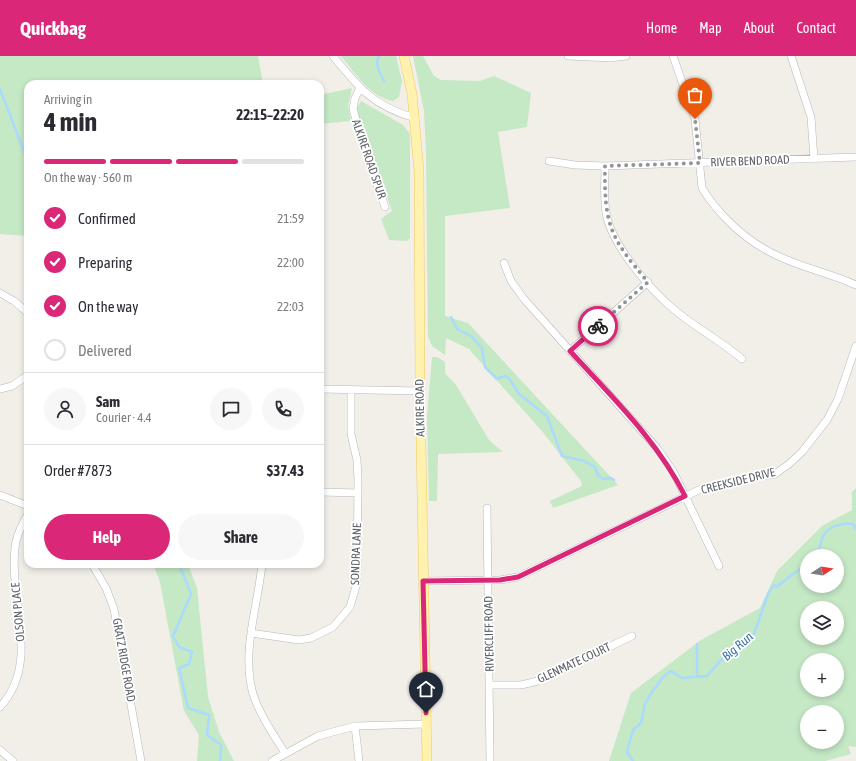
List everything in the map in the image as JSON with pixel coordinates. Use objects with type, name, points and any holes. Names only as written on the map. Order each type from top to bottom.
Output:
[{"type":"main road","name":"ALKIRE ROAD","points":[[404,56],[412,94],[419,171],[420,391],[427,761]]},
{"type":"street","points":[[333,56],[360,88],[378,104],[415,118]]},
{"type":"street","points":[[568,56],[611,58],[626,56]]},
{"type":"street","points":[[673,56],[695,119],[702,188],[708,197],[730,222],[770,253],[856,284]]},
{"type":"street","points":[[791,56],[811,117],[814,159]]},
{"type":"street","name":"ALKIRE ROAD SPUR","points":[[360,88],[355,98],[353,109],[385,207]]},
{"type":"street","name":"RIVER BEND ROAD","points":[[549,161],[575,165],[605,166],[856,157]]},
{"type":"street","points":[[605,166],[605,204],[610,228],[622,250],[648,282],[676,312],[723,343],[742,359]]},
{"type":"street","points":[[504,263],[512,282],[524,299],[657,448],[673,471],[719,566]]},
{"type":"street","points":[[570,351],[648,282]]},
{"type":"street","points":[[0,293],[14,301],[24,310]]},
{"type":"street","name":"CREEKSIDE DRIVE","points":[[423,581],[500,580],[523,575],[685,496],[715,484],[759,478],[775,474],[802,452],[822,425],[838,399],[856,346]]},
{"type":"street","points":[[0,389],[12,386],[24,378]]},
{"type":"street","points":[[324,389],[420,391]]},
{"type":"street","name":"SONDRA LANE","points":[[251,633],[299,640],[323,633],[333,627],[350,608],[357,583],[358,493],[357,460],[350,421],[351,390]]},
{"type":"street","points":[[324,492],[358,493]]},
{"type":"street","points":[[0,495],[24,504]]},
{"type":"street","name":"RIVERCLIFF ROAD","points":[[487,508],[490,761]]},
{"type":"street","name":"OLSON PLACE","points":[[0,707],[6,701],[12,688],[19,669],[21,655],[14,564],[18,534],[24,522]]},
{"type":"street","name":"GRATZ RIDGE ROAD","points":[[94,568],[106,588],[114,609],[141,761]]},
{"type":"street","points":[[261,568],[251,633],[249,657],[253,694],[263,717],[285,753]]},
{"type":"street","name":"GLENMATE COURT","points":[[490,685],[521,685],[538,681],[632,636]]},
{"type":"street","points":[[272,761],[318,736],[355,726],[426,724]]},
{"type":"street","points":[[355,726],[359,761]]},
{"type":"street","points":[[0,750],[12,761]]},
{"type":"green space","points":[[0,56],[258,56],[262,80],[24,80],[24,236],[0,234]]},
{"type":"green space","points":[[341,56],[396,56],[402,81],[399,97],[393,101],[377,95],[358,77]]},
{"type":"green space","points":[[413,56],[423,56],[434,76],[441,80],[480,81],[494,76],[531,93],[527,127],[498,132],[510,208],[445,216],[445,316],[468,323],[618,485],[553,508],[550,501],[582,486],[581,481],[541,430],[469,349],[446,338],[445,355],[432,346],[428,336],[426,151],[424,111]]},
{"type":"green space","points":[[352,88],[348,106],[351,121],[324,124],[324,94]]},
{"type":"green space","points":[[361,101],[403,125],[410,134],[410,238],[407,241],[389,240],[381,219],[392,211],[360,120],[357,108]]},
{"type":"green space","points":[[432,357],[437,357],[445,362],[445,373],[456,385],[489,440],[503,452],[438,454],[437,501],[429,501],[427,417]]},
{"type":"green space","points":[[856,488],[856,747],[848,746],[851,754],[825,761],[609,761],[631,693],[701,640],[760,608],[777,571],[822,526],[852,510],[852,492]]},
{"type":"green space","points":[[155,568],[190,568],[197,588],[208,697],[219,732],[234,761],[197,761],[199,735],[184,711],[160,582]]},
{"type":"waterway","points":[[379,56],[377,65],[384,81]]},
{"type":"waterway","points":[[0,89],[24,152]]},
{"type":"waterway","points":[[451,317],[457,329],[471,336],[482,348],[485,367],[497,379],[505,376],[509,378],[519,394],[547,416],[562,456],[584,461],[595,467],[598,476],[604,479],[611,478],[614,480]]},
{"type":"waterway","name":"Big Run","points":[[819,549],[823,537],[829,529],[841,524],[853,524],[856,529]]},
{"type":"waterway","points":[[181,568],[191,594],[173,636],[179,647],[192,652],[189,664],[179,668],[188,708],[209,715],[207,735],[221,745],[220,761]]},
{"type":"waterway","name":"Big Run","points":[[633,761],[627,752],[633,730],[641,723],[645,704],[663,677],[671,671],[682,678],[707,676],[728,652],[740,642],[754,634],[768,594],[774,585],[776,587],[778,586],[800,569]]},
{"type":"waterway","points":[[697,644],[697,676]]},
{"type":"way so far","points":[[598,326],[648,282],[622,250],[610,228],[605,204],[605,166],[700,163],[698,132],[695,119]]},
{"type":"route","points":[[426,713],[423,581],[500,580],[518,577],[685,496],[673,471],[657,448],[570,351],[598,326]]}]
